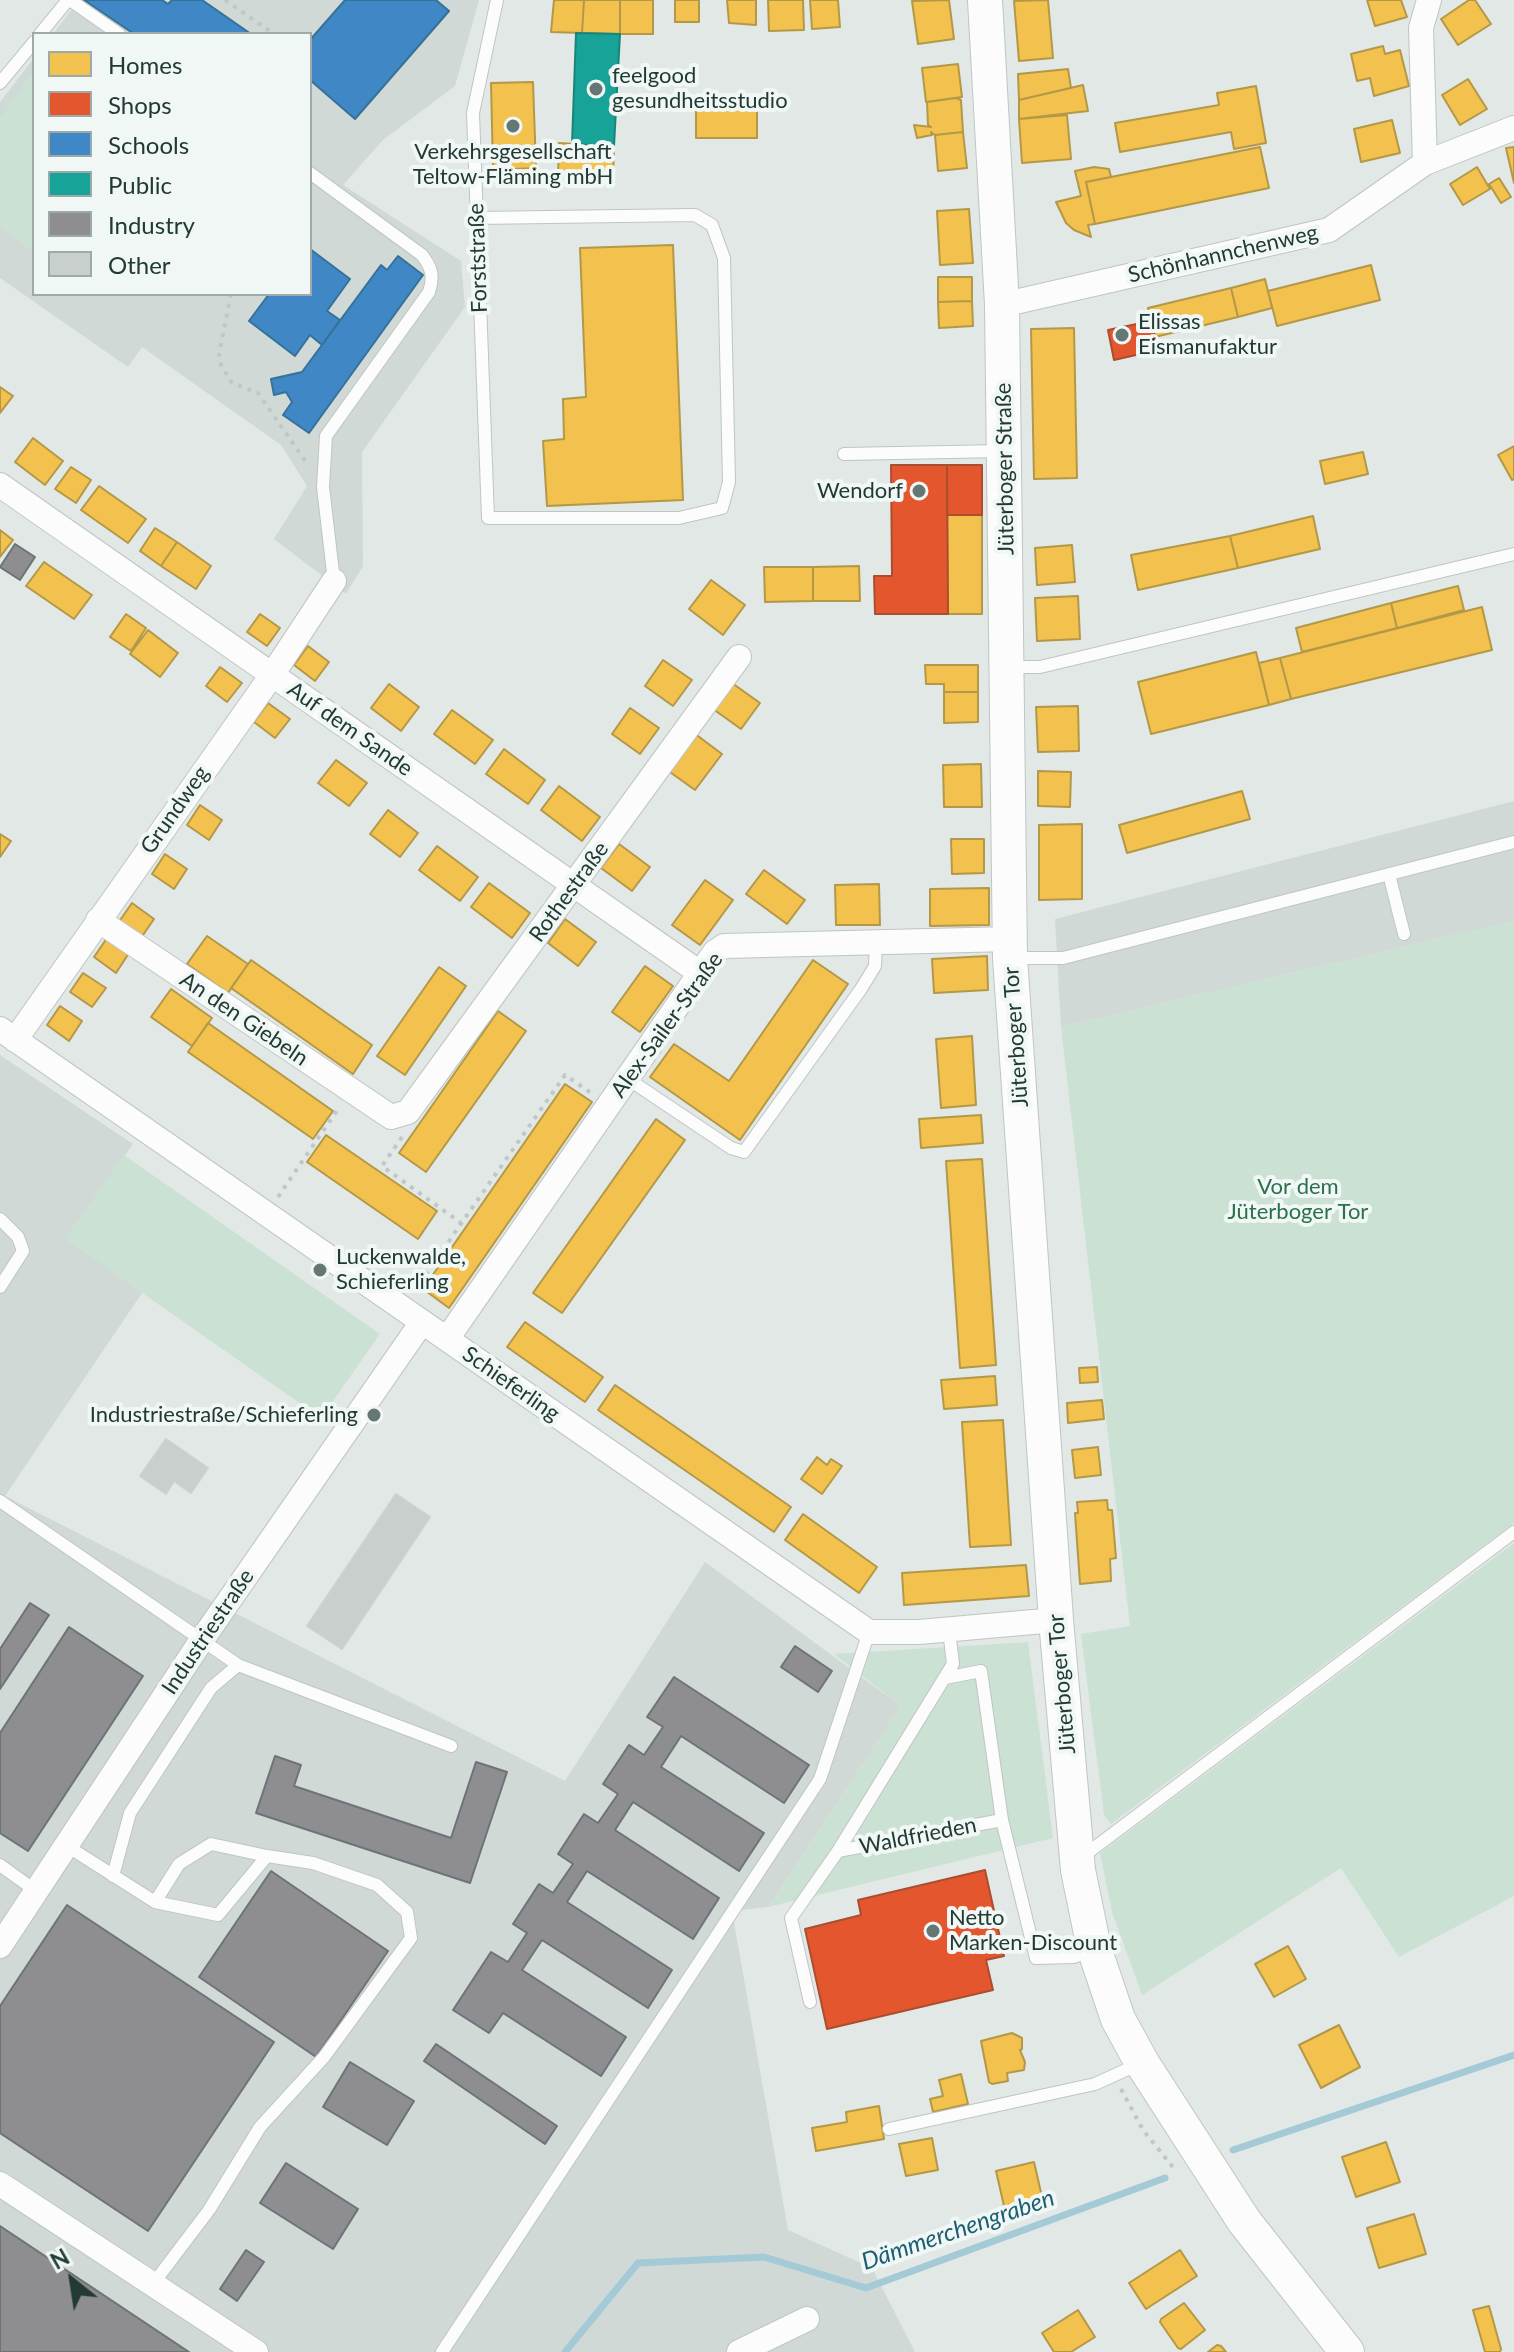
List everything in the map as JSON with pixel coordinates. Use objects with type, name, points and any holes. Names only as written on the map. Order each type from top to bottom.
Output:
[{"type":"main road","name":"Jüterboger Straße","points":[[985,0],[1002,305],[1010,948]]},
{"type":"main road","name":"Jüterboger Tor","points":[[1010,948],[1056,1620],[1077,1860],[1094,1948],[1118,2019],[1142,2063],[1244,2221],[1347,2352]]},
{"type":"street","points":[[1425,163],[1421,28],[1429,0]]},
{"type":"street","name":"Schönhannchenweg","points":[[1002,305],[1329,230],[1425,163],[1514,128]]},
{"type":"street","name":"Auf dem Sande","points":[[0,485],[700,973]]},
{"type":"street","name":"Grundweg","points":[[8,1034],[98,920],[272,675],[334,581]]},
{"type":"street","name":"Rothestraße","points":[[395,1116],[408,1112],[739,657]]},
{"type":"street","name":"An den Giebeln","points":[[98,920],[351,1090],[395,1116]]},
{"type":"street","name":"Alex-Sailer-Straße","points":[[447,1339],[715,952],[733,944],[876,941],[1010,948]]},
{"type":"street","name":"Schieferling","points":[[8,1034],[869,1632]]},
{"type":"street","name":"Industriestraße","points":[[0,1946],[412,1315]]},
{"type":"street","points":[[869,1632],[949,1630],[1056,1620]]},
{"type":"street","points":[[0,2184],[256,2352]]},
{"type":"street","points":[[739,2352],[807,2319]]},
{"type":"lane","points":[[42,32],[69,0],[116,32]]},
{"type":"lane","name":"Forststraße","points":[[477,218],[695,215],[712,225],[724,258],[729,482],[722,508],[679,518],[488,518],[473,113],[497,0]]},
{"type":"lane","points":[[0,83],[32,44]]},
{"type":"lane","points":[[312,174],[422,255],[429,264],[433,279],[429,292],[326,436],[323,487],[334,581]]},
{"type":"lane","points":[[844,454],[1005,450]]},
{"type":"lane","points":[[1008,667],[1040,667],[1514,554]]},
{"type":"lane","points":[[1010,948],[1063,958],[1514,842]]},
{"type":"lane","points":[[1389,874],[1404,934]]},
{"type":"lane","points":[[628,1079],[731,1148],[744,1152],[861,989],[875,966],[876,941]]},
{"type":"lane","points":[[0,1219],[18,1237],[23,1251],[0,1287]]},
{"type":"lane","points":[[0,1501],[238,1665],[451,1746]]},
{"type":"lane","points":[[1077,1860],[1097,1848],[1514,1532]]},
{"type":"lane","name":"Waldfrieden","points":[[838,1851],[953,1664],[949,1630]]},
{"type":"lane","points":[[442,2352],[820,1779],[869,1632]]},
{"type":"lane","points":[[113,1876],[130,1813],[211,1688],[238,1665]]},
{"type":"lane","points":[[945,1678],[981,1671],[1002,1820]]},
{"type":"lane","name":"Waldfrieden","points":[[838,1851],[1002,1820],[1036,1958],[1074,1957],[1094,1948]]},
{"type":"lane","points":[[153,2284],[209,2210],[260,2127],[324,2057],[411,1938],[407,1912],[377,1885],[313,1863],[211,1844],[179,1864],[155,1902]]},
{"type":"lane","points":[[67,1846],[155,1902],[218,1915],[267,1856]]},
{"type":"lane","points":[[810,2002],[791,1918],[838,1851]]},
{"type":"lane","points":[[0,1865],[36,1891]]},
{"type":"lane","points":[[889,2129],[1095,2084],[1142,2063]]},
{"type":"path","points":[[225,0],[271,32]]},
{"type":"path","points":[[231,296],[219,354],[227,378],[258,393],[323,487]]},
{"type":"path","points":[[412,1315],[461,1223],[565,1075],[610,1106]]},
{"type":"path","points":[[267,1214],[351,1090]]},
{"type":"path","points":[[395,1116],[404,1134],[382,1166],[461,1223]]},
{"type":"shaded area","points":[[60,0],[479,0],[455,86],[383,140],[343,185],[461,261],[465,307],[362,452],[363,566],[346,594],[274,539],[307,486],[281,445],[142,347],[128,367],[0,278],[0,102],[32,61],[32,296],[312,296],[312,32],[55,32],[72,9]]},
{"type":"shaded area","points":[[1514,801],[1514,921],[1061,1027],[1055,919]]},
{"type":"shaded area","points":[[0,1055],[133,1144],[66,1238],[71,1238],[142,1293],[5,1496],[565,1781],[705,1562],[901,1706],[768,1907],[732,1911],[788,2230],[872,2268],[915,2352],[0,2352]]},
{"type":"green space","points":[[32,73],[32,251],[0,227],[0,118]]},
{"type":"green space","name":"Vor dem Jüterboger Tor","points":[[1514,921],[1514,1523],[1111,1824],[1104,1815],[1081,1634],[1130,1626],[1061,1027]]},
{"type":"green space","points":[[124,1155],[380,1334],[321,1418],[65,1239]]},
{"type":"green space","points":[[1514,1543],[1514,1896],[1399,1957],[1341,1868],[1142,1995],[1112,1912],[1100,1853]]},
{"type":"green space","points":[[1028,1642],[1053,1838],[768,1907],[901,1706],[834,1654]]},
{"type":"building: Homes","points":[[554,0],[584,0],[582,33],[551,32]]},
{"type":"building: Homes","points":[[584,0],[620,0],[620,34],[582,33]]},
{"type":"building: Homes","points":[[620,0],[653,0],[653,34],[620,34]]},
{"type":"building: Homes","points":[[675,0],[699,0],[699,22],[675,22]]},
{"type":"building: Homes","points":[[727,0],[756,0],[756,25],[729,23]]},
{"type":"building: Homes","points":[[768,0],[803,0],[804,30],[769,31]]},
{"type":"building: Homes","points":[[810,0],[838,0],[840,27],[812,29]]},
{"type":"building: Homes","points":[[949,0],[954,39],[918,44],[912,1]]},
{"type":"building: Homes","points":[[1048,0],[1053,58],[1019,61],[1014,1]]},
{"type":"building: Homes","points":[[1367,0],[1401,0],[1407,17],[1375,26]]},
{"type":"building: Homes","points":[[1469,0],[1475,0],[1491,24],[1458,45],[1441,19]]},
{"type":"building: Homes","points":[[1383,46],[1385,54],[1400,50],[1409,86],[1374,96],[1370,78],[1357,81],[1351,54]]},
{"type":"building: Homes","points":[[958,64],[962,97],[926,102],[922,68]]},
{"type":"building: Homes","points":[[1068,69],[1071,88],[1019,100],[1018,74]]},
{"type":"building: Homes","points":[[1468,79],[1487,109],[1460,125],[1442,95]]},
{"type":"building: Homes","name":"Verkehrsgesellschaft Teltow-Fläming mbH","points":[[533,82],[536,168],[493,170],[491,83]]},
{"type":"building: Homes","points":[[1083,85],[1088,111],[1019,119],[1019,100]]},
{"type":"building: Homes","points":[[1256,86],[1266,143],[1234,149],[1231,132],[1120,152],[1115,123],[1219,105],[1217,93]]},
{"type":"building: Homes","points":[[961,100],[963,132],[935,135],[931,132],[932,135],[917,138],[914,125],[931,127],[928,125],[927,102]]},
{"type":"building: Homes","points":[[757,102],[757,138],[696,138],[696,103]]},
{"type":"building: Homes","points":[[1067,115],[1071,159],[1022,163],[1019,119]]},
{"type":"building: Homes","points":[[1392,120],[1400,153],[1361,162],[1354,129]]},
{"type":"building: Homes","points":[[963,132],[967,168],[938,171],[935,135]]},
{"type":"building: Homes","points":[[559,143],[614,146],[613,178],[558,175]]},
{"type":"building: Homes","points":[[1260,147],[1269,188],[1095,224],[1086,182]]},
{"type":"building: Homes","points":[[1514,147],[1514,183],[1506,148]]},
{"type":"building: Homes","points":[[1094,167],[1109,169],[1111,177],[1086,182],[1095,224],[1088,225],[1091,237],[1066,223],[1056,202],[1081,196],[1075,171]]},
{"type":"building: Homes","points":[[1477,167],[1490,189],[1463,205],[1450,184]]},
{"type":"building: Homes","points":[[1499,178],[1511,197],[1501,203],[1489,184]]},
{"type":"building: Homes","points":[[969,209],[973,263],[940,265],[937,211]]},
{"type":"building: Homes","points":[[673,245],[683,500],[547,506],[543,441],[564,439],[563,399],[586,397],[580,248]]},
{"type":"building: Homes","points":[[1371,265],[1380,300],[1277,326],[1268,291]]},
{"type":"building: Homes","points":[[938,277],[972,277],[972,301],[938,302]]},
{"type":"building: Homes","points":[[1265,279],[1272,308],[1238,317],[1231,288]]},
{"type":"building: Homes","points":[[1231,288],[1238,317],[1155,337],[1148,308]]},
{"type":"building: Homes","points":[[972,301],[973,326],[939,328],[938,302]]},
{"type":"building: Homes","points":[[1074,328],[1077,478],[1034,479],[1031,329]]},
{"type":"building: Homes","points":[[0,387],[13,396],[0,413]]},
{"type":"building: Homes","points":[[33,438],[63,461],[45,485],[15,462]]},
{"type":"building: Homes","points":[[1514,446],[1514,479],[1512,480],[1498,455]]},
{"type":"building: Homes","points":[[1363,452],[1368,474],[1325,484],[1320,461]]},
{"type":"building: Homes","points":[[71,467],[91,480],[76,503],[55,489]]},
{"type":"building: Homes","points":[[99,486],[146,519],[128,543],[81,510]]},
{"type":"building: Homes","points":[[947,515],[982,515],[982,614],[948,614]]},
{"type":"building: Homes","points":[[1313,516],[1320,549],[1238,568],[1230,536]]},
{"type":"building: Homes","points":[[155,528],[177,542],[161,566],[140,551]]},
{"type":"building: Homes","points":[[0,530],[13,540],[0,557]]},
{"type":"building: Homes","points":[[1230,536],[1238,568],[1138,590],[1131,555]]},
{"type":"building: Homes","points":[[177,542],[211,566],[196,589],[161,566]]},
{"type":"building: Homes","points":[[1072,545],[1075,582],[1037,585],[1035,548]]},
{"type":"building: Homes","points":[[44,562],[92,595],[74,619],[26,586]]},
{"type":"building: Homes","points":[[859,566],[860,601],[813,601],[813,567]]},
{"type":"building: Homes","points":[[764,567],[813,567],[813,601],[765,602]]},
{"type":"building: Homes","points":[[711,580],[745,605],[723,635],[689,609]]},
{"type":"building: Homes","points":[[1458,586],[1464,610],[1397,628],[1391,603]]},
{"type":"building: Homes","points":[[1078,596],[1080,639],[1037,641],[1035,598]]},
{"type":"building: Homes","points":[[1391,603],[1397,628],[1302,652],[1296,628]]},
{"type":"building: Homes","points":[[1482,607],[1492,650],[1291,699],[1280,658]]},
{"type":"building: Homes","points":[[126,614],[146,628],[131,651],[110,637]]},
{"type":"building: Homes","points":[[260,614],[280,628],[267,646],[247,632]]},
{"type":"building: Homes","points":[[148,630],[178,653],[160,677],[130,654]]},
{"type":"building: Homes","points":[[308,646],[329,662],[315,681],[294,665]]},
{"type":"building: Homes","points":[[1256,652],[1269,705],[1151,734],[1138,682]]},
{"type":"building: Homes","points":[[1280,658],[1291,699],[1269,705],[1259,663]]},
{"type":"building: Homes","points":[[663,660],[692,680],[673,706],[645,686]]},
{"type":"building: Homes","points":[[925,665],[978,665],[978,692],[944,692],[944,684],[926,684]]},
{"type":"building: Homes","points":[[220,667],[242,683],[227,702],[206,686]]},
{"type":"building: Homes","points":[[732,683],[760,703],[741,729],[713,709]]},
{"type":"building: Homes","points":[[389,684],[419,707],[401,731],[371,708]]},
{"type":"building: Homes","points":[[944,692],[978,692],[978,722],[944,723]]},
{"type":"building: Homes","points":[[268,703],[290,719],[275,738],[254,722]]},
{"type":"building: Homes","points":[[1078,706],[1079,751],[1038,752],[1036,707]]},
{"type":"building: Homes","points":[[630,708],[659,728],[640,754],[612,734]]},
{"type":"building: Homes","points":[[452,710],[493,740],[475,764],[434,734]]},
{"type":"building: Homes","points":[[694,733],[722,754],[695,790],[667,770]]},
{"type":"building: Homes","points":[[504,749],[545,780],[528,804],[486,774]]},
{"type":"building: Homes","points":[[336,760],[367,783],[349,806],[318,783]]},
{"type":"building: Homes","points":[[981,764],[982,807],[944,807],[943,765]]},
{"type":"building: Homes","points":[[1038,771],[1071,772],[1070,807],[1038,806]]},
{"type":"building: Homes","points":[[559,786],[600,817],[582,841],[541,810]]},
{"type":"building: Homes","points":[[1242,791],[1250,819],[1127,853],[1119,825]]},
{"type":"building: Homes","points":[[200,805],[222,820],[209,840],[187,825]]},
{"type":"building: Homes","points":[[388,810],[418,833],[400,857],[370,834]]},
{"type":"building: Homes","points":[[1082,824],[1082,899],[1039,900],[1039,825]]},
{"type":"building: Homes","points":[[0,834],[11,841],[0,857]]},
{"type":"building: Homes","points":[[951,839],[984,839],[984,873],[952,874]]},
{"type":"building: Homes","points":[[619,844],[650,867],[632,891],[601,868]]},
{"type":"building: Homes","points":[[437,846],[478,877],[460,901],[419,870]]},
{"type":"building: Homes","points":[[165,854],[187,869],[174,889],[152,874]]},
{"type":"building: Homes","points":[[764,870],[805,900],[787,924],[746,894]]},
{"type":"building: Homes","points":[[705,880],[733,900],[700,945],[672,925]]},
{"type":"building: Homes","points":[[489,883],[530,913],[512,938],[471,907]]},
{"type":"building: Homes","points":[[879,884],[880,925],[836,925],[835,885]]},
{"type":"building: Homes","points":[[989,888],[989,925],[930,926],[930,889]]},
{"type":"building: Homes","points":[[132,903],[154,919],[141,938],[118,923]]},
{"type":"building: Homes","points":[[565,919],[596,942],[578,966],[548,943]]},
{"type":"building: Homes","points":[[207,936],[248,964],[228,993],[187,964]]},
{"type":"building: Homes","points":[[107,938],[129,953],[116,973],[94,957]]},
{"type":"building: Homes","points":[[987,956],[988,990],[934,993],[932,959]]},
{"type":"building: Homes","points":[[251,960],[372,1045],[353,1074],[231,988]]},
{"type":"building: Homes","points":[[813,960],[848,984],[740,1140],[650,1077],[674,1044],[729,1081]]},
{"type":"building: Homes","points":[[645,966],[673,986],[640,1032],[612,1012]]},
{"type":"building: Homes","points":[[439,967],[466,986],[405,1075],[377,1056]]},
{"type":"building: Homes","points":[[83,973],[106,988],[92,1007],[70,992]]},
{"type":"building: Homes","points":[[171,989],[212,1018],[192,1046],[151,1017]]},
{"type":"building: Homes","points":[[60,1006],[82,1021],[69,1041],[47,1025]]},
{"type":"building: Homes","points":[[498,1011],[526,1031],[426,1172],[399,1153]]},
{"type":"building: Homes","points":[[208,1023],[333,1111],[313,1139],[188,1052]]},
{"type":"building: Homes","points":[[972,1036],[976,1105],[941,1108],[936,1039]]},
{"type":"building: Homes","points":[[565,1084],[592,1102],[449,1308],[423,1289]]},
{"type":"building: Homes","points":[[981,1115],[983,1143],[921,1148],[919,1119]]},
{"type":"building: Homes","points":[[656,1119],[685,1140],[562,1313],[533,1293]]},
{"type":"building: Homes","points":[[326,1135],[437,1211],[418,1239],[307,1162]]},
{"type":"building: Homes","points":[[982,1159],[996,1365],[960,1368],[946,1161]]},
{"type":"building: Homes","points":[[525,1322],[603,1377],[585,1402],[507,1347]]},
{"type":"building: Homes","points":[[1097,1367],[1098,1382],[1080,1383],[1079,1368]]},
{"type":"building: Homes","points":[[995,1376],[997,1405],[944,1409],[941,1380]]},
{"type":"building: Homes","points":[[615,1385],[791,1507],[774,1532],[598,1410]]},
{"type":"building: Homes","points":[[1102,1400],[1104,1419],[1068,1423],[1067,1403]]},
{"type":"building: Homes","points":[[1003,1420],[1011,1545],[970,1547],[962,1422]]},
{"type":"building: Homes","points":[[1098,1447],[1101,1475],[1075,1478],[1072,1450]]},
{"type":"building: Homes","points":[[817,1457],[827,1465],[831,1459],[842,1466],[822,1494],[801,1479]]},
{"type":"building: Homes","points":[[1107,1500],[1108,1510],[1112,1510],[1116,1558],[1110,1559],[1111,1581],[1080,1584],[1075,1513],[1078,1513],[1077,1502]]},
{"type":"building: Homes","points":[[803,1514],[877,1567],[859,1593],[785,1540]]},
{"type":"building: Homes","points":[[1026,1565],[1029,1596],[904,1605],[902,1573]]},
{"type":"building: Homes","points":[[1288,1946],[1306,1979],[1274,1997],[1255,1964]]},
{"type":"building: Homes","points":[[1339,2025],[1360,2067],[1321,2088],[1299,2045]]},
{"type":"building: Homes","points":[[1012,2033],[1022,2038],[1020,2050],[1025,2062],[1024,2070],[1007,2073],[1008,2081],[992,2084],[989,2082],[981,2041]]},
{"type":"building: Homes","points":[[961,2074],[968,2104],[933,2112],[930,2099],[943,2096],[939,2080]]},
{"type":"building: Homes","points":[[879,2106],[884,2139],[816,2151],[812,2128],[847,2122],[846,2112]]},
{"type":"building: Homes","points":[[932,2138],[938,2170],[906,2176],[899,2144]]},
{"type":"building: Homes","points":[[1386,2142],[1400,2182],[1356,2197],[1342,2157]]},
{"type":"building: Homes","points":[[1034,2162],[1042,2197],[1004,2206],[996,2171]]},
{"type":"building: Homes","points":[[1414,2214],[1426,2254],[1379,2268],[1367,2228]]},
{"type":"building: Homes","points":[[1180,2250],[1197,2276],[1146,2309],[1129,2283]]},
{"type":"building: Homes","points":[[1184,2303],[1205,2330],[1181,2349],[1160,2322]]},
{"type":"building: Homes","points":[[1489,2306],[1500,2352],[1485,2352],[1473,2310]]},
{"type":"building: Homes","points":[[1078,2310],[1095,2337],[1071,2352],[1054,2352],[1042,2333]]},
{"type":"building: Homes","points":[[1217,2345],[1226,2352],[1208,2352]]},
{"type":"building: Shops","points":[[1151,321],[1158,350],[1114,360],[1108,330]]},
{"type":"building: Shops","points":[[891,465],[947,465],[948,614],[875,614],[874,576],[892,576]]},
{"type":"building: Shops","points":[[947,465],[982,465],[982,515],[947,515]]},
{"type":"building: Shops","points":[[985,1870],[1004,1956],[986,1960],[993,1990],[827,2029],[805,1929],[861,1915],[858,1900]]},
{"type":"building: Schools","points":[[84,0],[162,0],[168,4],[172,0],[202,0],[248,32],[131,32]]},
{"type":"building: Schools","points":[[345,0],[436,0],[449,11],[355,119],[312,82],[312,38]]},
{"type":"building: Schools","points":[[312,250],[350,279],[327,311],[340,320],[322,345],[310,335],[295,356],[249,321],[268,296],[312,296]]},
{"type":"building: Schools","points":[[398,256],[423,275],[309,433],[283,415],[292,402],[286,392],[274,395],[271,379],[302,372],[381,265],[387,270]]},
{"type":"building: Public","name":"feelgood gesundheitsstudio","points":[[576,33],[620,34],[614,146],[572,144]]},
{"type":"building: Industry","points":[[15,544],[35,557],[20,580],[0,567]]},
{"type":"building: Industry","points":[[30,1603],[49,1615],[0,1689],[0,1649]]},
{"type":"building: Industry","points":[[69,1627],[143,1676],[28,1851],[0,1833],[0,1733]]},
{"type":"building: Industry","points":[[795,1646],[832,1671],[818,1692],[781,1667]]},
{"type":"building: Industry","points":[[674,1677],[809,1765],[784,1803],[681,1736],[661,1767],[764,1833],[739,1871],[633,1802],[615,1830],[719,1898],[693,1939],[587,1871],[567,1902],[672,1970],[648,2008],[542,1940],[522,1970],[626,2037],[601,2076],[503,2013],[489,2033],[453,2010],[491,1952],[508,1962],[527,1933],[513,1924],[539,1884],[553,1893],[573,1864],[558,1854],[584,1814],[598,1823],[618,1794],[603,1784],[629,1745],[644,1755],[663,1727],[647,1717]]},
{"type":"building: Industry","points":[[275,1756],[301,1765],[294,1786],[451,1838],[476,1762],[507,1772],[470,1883],[256,1813]]},
{"type":"building: Industry","points":[[271,1871],[388,1951],[316,2057],[199,1977]]},
{"type":"building: Industry","points":[[67,1905],[274,2042],[148,2231],[0,2133],[0,2006]]},
{"type":"building: Industry","points":[[436,2044],[557,2126],[545,2144],[424,2061]]},
{"type":"building: Industry","points":[[350,2062],[414,2101],[387,2145],[323,2107]]},
{"type":"building: Industry","points":[[286,2163],[358,2209],[333,2249],[260,2203]]},
{"type":"building: Industry","points":[[0,2226],[189,2352],[0,2352]]},
{"type":"building: Industry","points":[[246,2250],[264,2262],[237,2301],[220,2289]]},
{"type":"building: Other","points":[[166,1439],[208,1468],[191,1493],[174,1481],[166,1494],[140,1476]]},
{"type":"building: Other","points":[[396,1494],[430,1517],[342,1649],[307,1626]]},
{"type":"waterway","name":"Dämmerchengraben","points":[[1233,2150],[1514,2055]]},
{"type":"waterway","name":"Dämmerchengraben","points":[[565,2352],[638,2263],[764,2257],[866,2288],[1165,2178]]},
{"type":"place","name":"feelgood gesundheitsstudio","points":[[596,89]]},
{"type":"place","name":"Verkehrsgesellschaft Teltow-Fläming mbH","points":[[513,126]]},
{"type":"place","name":"Elissas Eismanufaktur","points":[[1122,335]]},
{"type":"place","name":"Wendorf","points":[[919,491]]},
{"type":"place","name":"Luckenwalde, Schieferling","points":[[320,1270]]},
{"type":"place","name":"Industriestraße/Schieferling","points":[[374,1415]]},
{"type":"place","name":"Netto Marken-Discount","points":[[933,1931]]}]
